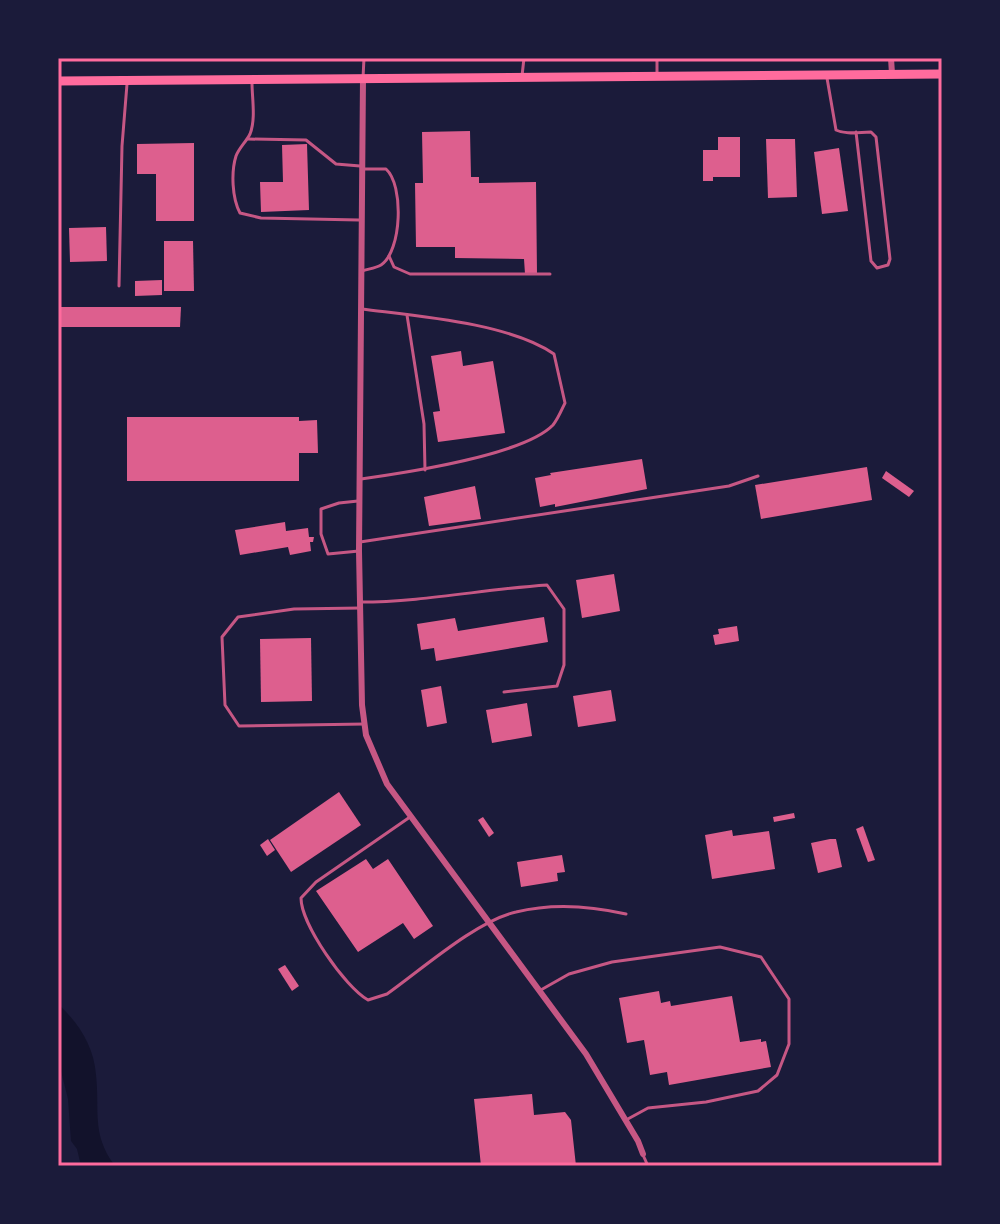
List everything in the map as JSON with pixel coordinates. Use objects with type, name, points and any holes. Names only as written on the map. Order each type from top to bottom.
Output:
[{"type":"main road","points":[[58,81],[942,74]]},
{"type":"street","points":[[891,58],[892,74]]},
{"type":"street","points":[[363,78],[359,551],[365,724],[373,756],[387,784],[410,817],[586,1054],[643,1154]]},
{"type":"lane","points":[[363,78],[364,58]]},
{"type":"lane","points":[[522,76],[524,58]]},
{"type":"lane","points":[[657,58],[657,75]]},
{"type":"lane","points":[[827,74],[836,130],[871,132],[876,137],[890,259],[888,265],[877,268],[871,261],[856,132]]},
{"type":"lane","points":[[252,79],[252,120],[234,164],[234,193],[240,213],[261,218],[363,219]]},
{"type":"lane","points":[[119,286],[122,146],[128,80]]},
{"type":"lane","points":[[246,139],[306,140],[336,164],[386,169],[393,176],[397,191],[396,245],[382,265],[362,271]]},
{"type":"lane","points":[[389,256],[394,267],[410,274],[550,274]]},
{"type":"lane","points":[[360,480],[425,470],[519,445],[553,425],[565,403],[554,354],[540,344],[448,320],[362,309]]},
{"type":"lane","points":[[407,315],[424,424],[425,470]]},
{"type":"lane","points":[[360,542],[729,486],[758,476]]},
{"type":"lane","points":[[359,551],[328,554],[321,534],[321,509],[360,501]]},
{"type":"lane","points":[[365,724],[239,726],[225,705],[222,637],[238,617],[547,585],[564,609],[564,665],[557,686],[504,692]]},
{"type":"lane","points":[[410,817],[316,882],[301,898],[305,918],[343,977],[357,994],[368,1000],[380,998],[489,923],[516,912],[569,906],[626,914]]},
{"type":"lane","points":[[539,991],[569,974],[612,962],[720,947],[761,957],[789,999],[789,1044],[777,1075],[758,1091],[706,1102],[648,1108],[626,1120]]},
{"type":"lane","points":[[643,1154],[648,1166]]},
{"type":"shaded area","points":[[58,1004],[78,1027],[92,1054],[99,1133],[115,1166],[81,1166],[77,1149],[71,1141],[68,1099],[58,1059]]},
{"type":"building","points":[[470,131],[471,177],[479,177],[479,183],[536,182],[537,274],[525,274],[524,259],[455,258],[455,247],[416,247],[415,183],[423,183],[422,132]]},
{"type":"building","points":[[718,137],[740,137],[740,177],[713,177],[713,181],[703,181],[703,150],[718,150]]},
{"type":"building","points":[[766,139],[795,139],[797,197],[768,198]]},
{"type":"building","points":[[194,143],[194,221],[156,221],[156,174],[137,174],[137,144]]},
{"type":"building","points":[[307,144],[309,210],[261,212],[260,182],[283,182],[282,145]]},
{"type":"building","points":[[839,148],[848,211],[822,214],[814,152]]},
{"type":"building","points":[[106,227],[107,261],[70,262],[69,228]]},
{"type":"building","points":[[164,241],[193,241],[194,291],[164,291]]},
{"type":"building","points":[[162,280],[162,295],[135,296],[135,281]]},
{"type":"building","points":[[58,307],[181,307],[180,327],[58,327]]},
{"type":"building","points":[[461,351],[463,366],[493,361],[505,433],[438,442],[433,412],[440,411],[431,356]]},
{"type":"building","points":[[127,417],[299,417],[299,421],[317,420],[318,453],[299,453],[299,481],[127,481]]},
{"type":"building","points":[[642,459],[647,489],[555,507],[555,504],[540,507],[535,478]]},
{"type":"building","points":[[867,467],[872,500],[761,519],[755,485]]},
{"type":"building","points":[[886,471],[914,491],[909,497],[882,478]]},
{"type":"building","points":[[475,486],[481,519],[429,526],[424,497]]},
{"type":"building","points":[[285,522],[286,531],[308,528],[309,537],[314,537],[310,542],[311,551],[290,555],[288,547],[240,555],[235,530]]},
{"type":"building","points":[[614,574],[620,611],[582,618],[576,580]]},
{"type":"building","points":[[544,617],[548,642],[436,661],[434,648],[421,650],[417,624],[455,618],[458,631]]},
{"type":"building","points":[[737,626],[739,641],[715,645],[713,635],[719,634],[718,629]]},
{"type":"building","points":[[311,638],[312,701],[261,702],[260,639]]},
{"type":"building","points":[[441,686],[447,723],[427,727],[421,690]]},
{"type":"building","points":[[611,690],[616,721],[578,727],[573,696]]},
{"type":"building","points":[[527,703],[532,736],[492,743],[486,710]]},
{"type":"building","points":[[339,792],[361,825],[291,872],[270,840]]},
{"type":"building","points":[[794,813],[795,818],[774,822],[773,817]]},
{"type":"building","points":[[483,817],[494,833],[489,837],[478,820]]},
{"type":"building","points":[[863,826],[875,860],[868,862],[856,829]]},
{"type":"building","points":[[732,830],[733,836],[769,831],[775,869],[712,879],[705,835]]},
{"type":"building","points":[[268,839],[275,850],[267,856],[260,845]]},
{"type":"building","points":[[836,839],[842,867],[818,873],[811,843]]},
{"type":"building","points":[[562,855],[565,872],[557,873],[558,881],[521,887],[517,862]]},
{"type":"building","points":[[366,859],[373,869],[388,859],[433,926],[414,939],[403,923],[358,952],[316,891]]},
{"type":"building","points":[[285,965],[299,986],[292,991],[278,969]]},
{"type":"building","points":[[659,991],[661,1003],[670,1001],[671,1006],[732,996],[740,1042],[766,1041],[771,1067],[669,1085],[667,1072],[650,1075],[644,1040],[627,1043],[619,998]]},
{"type":"building","points":[[532,1094],[534,1115],[565,1112],[571,1120],[576,1166],[481,1166],[474,1099]]}]
